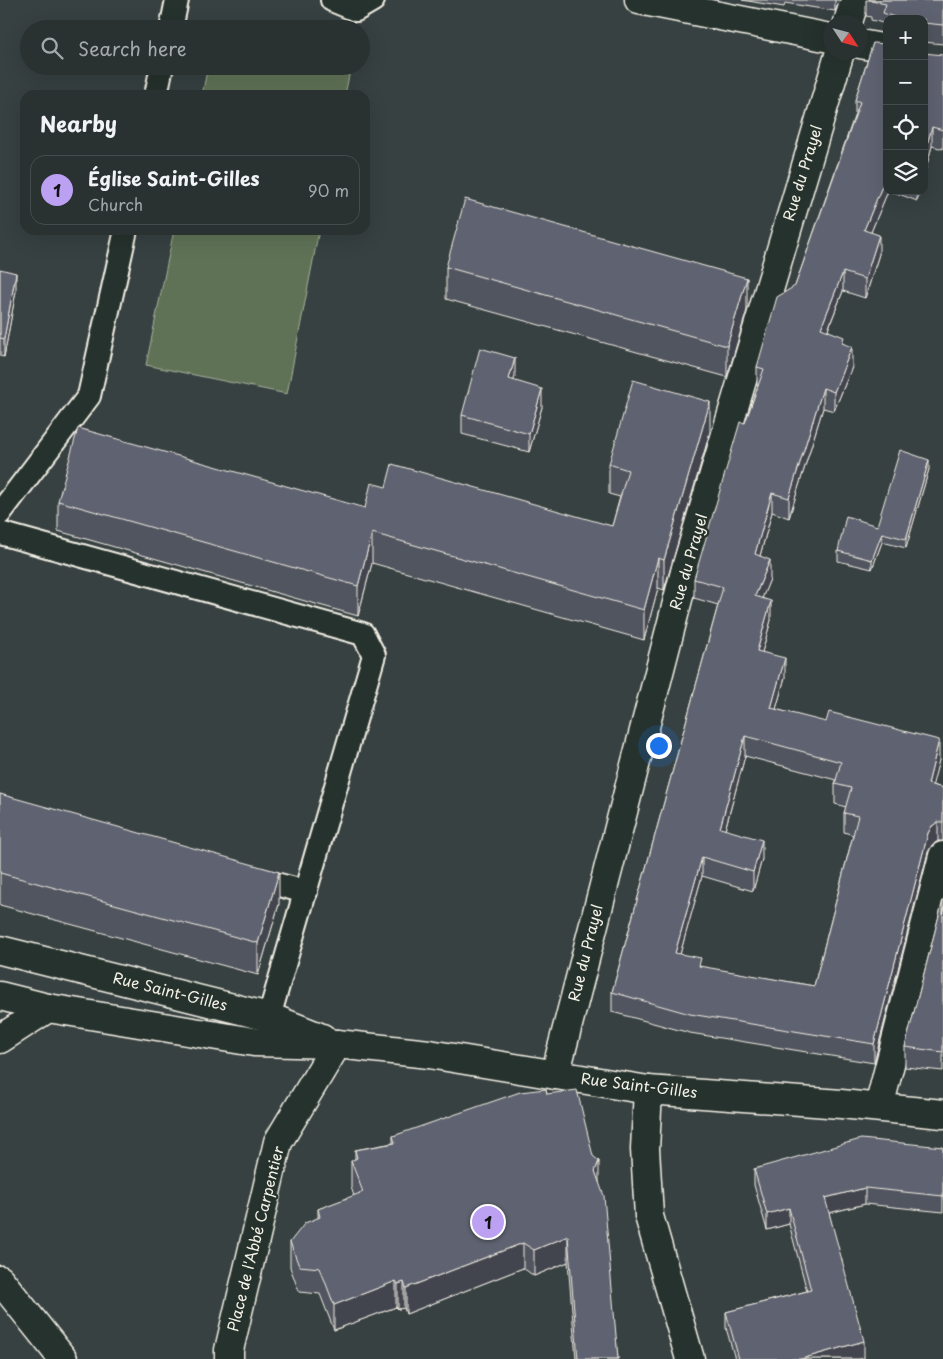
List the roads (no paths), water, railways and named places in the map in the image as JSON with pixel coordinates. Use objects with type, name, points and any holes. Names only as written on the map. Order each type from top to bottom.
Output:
[{"type":"street","points":[[639,0],[823,37]]},
{"type":"street","points":[[850,15],[855,0]]},
{"type":"street","points":[[868,45],[883,48]]},
{"type":"street","name":"Rue du Prayel","points":[[555,1075],[686,568],[838,60]]},
{"type":"street","points":[[879,1107],[943,856]]},
{"type":"street","name":"Rue Saint-Gilles","points":[[0,950],[269,1017],[337,1044]]},
{"type":"street","name":"Rue Saint-Gilles","points":[[0,996],[48,1008],[254,1042],[337,1044],[465,1059],[648,1090],[879,1107],[943,1114]]},
{"type":"street","points":[[0,1039],[48,1008]]},
{"type":"street","name":"Place de l'Abbé Carpentier","points":[[229,1359],[229,1350],[278,1142],[337,1044]]},
{"type":"street","points":[[648,1090],[645,1148],[649,1216],[690,1359]]},
{"type":"street","points":[[0,1268],[20,1306]]},
{"type":"street","points":[[0,1280],[63,1359]]},
{"type":"lane","points":[[173,20],[177,0]]},
{"type":"lane","points":[[332,0],[356,10],[373,0]]},
{"type":"lane","points":[[157,90],[160,75]]},
{"type":"lane","points":[[0,513],[89,396],[125,235]]},
{"type":"lane","points":[[0,533],[363,634],[374,655],[269,1017]]},
{"type":"lane","points":[[229,871],[306,892]]},
{"type":"place","name":"Église Saint-Gilles","points":[[488,1222]]}]
